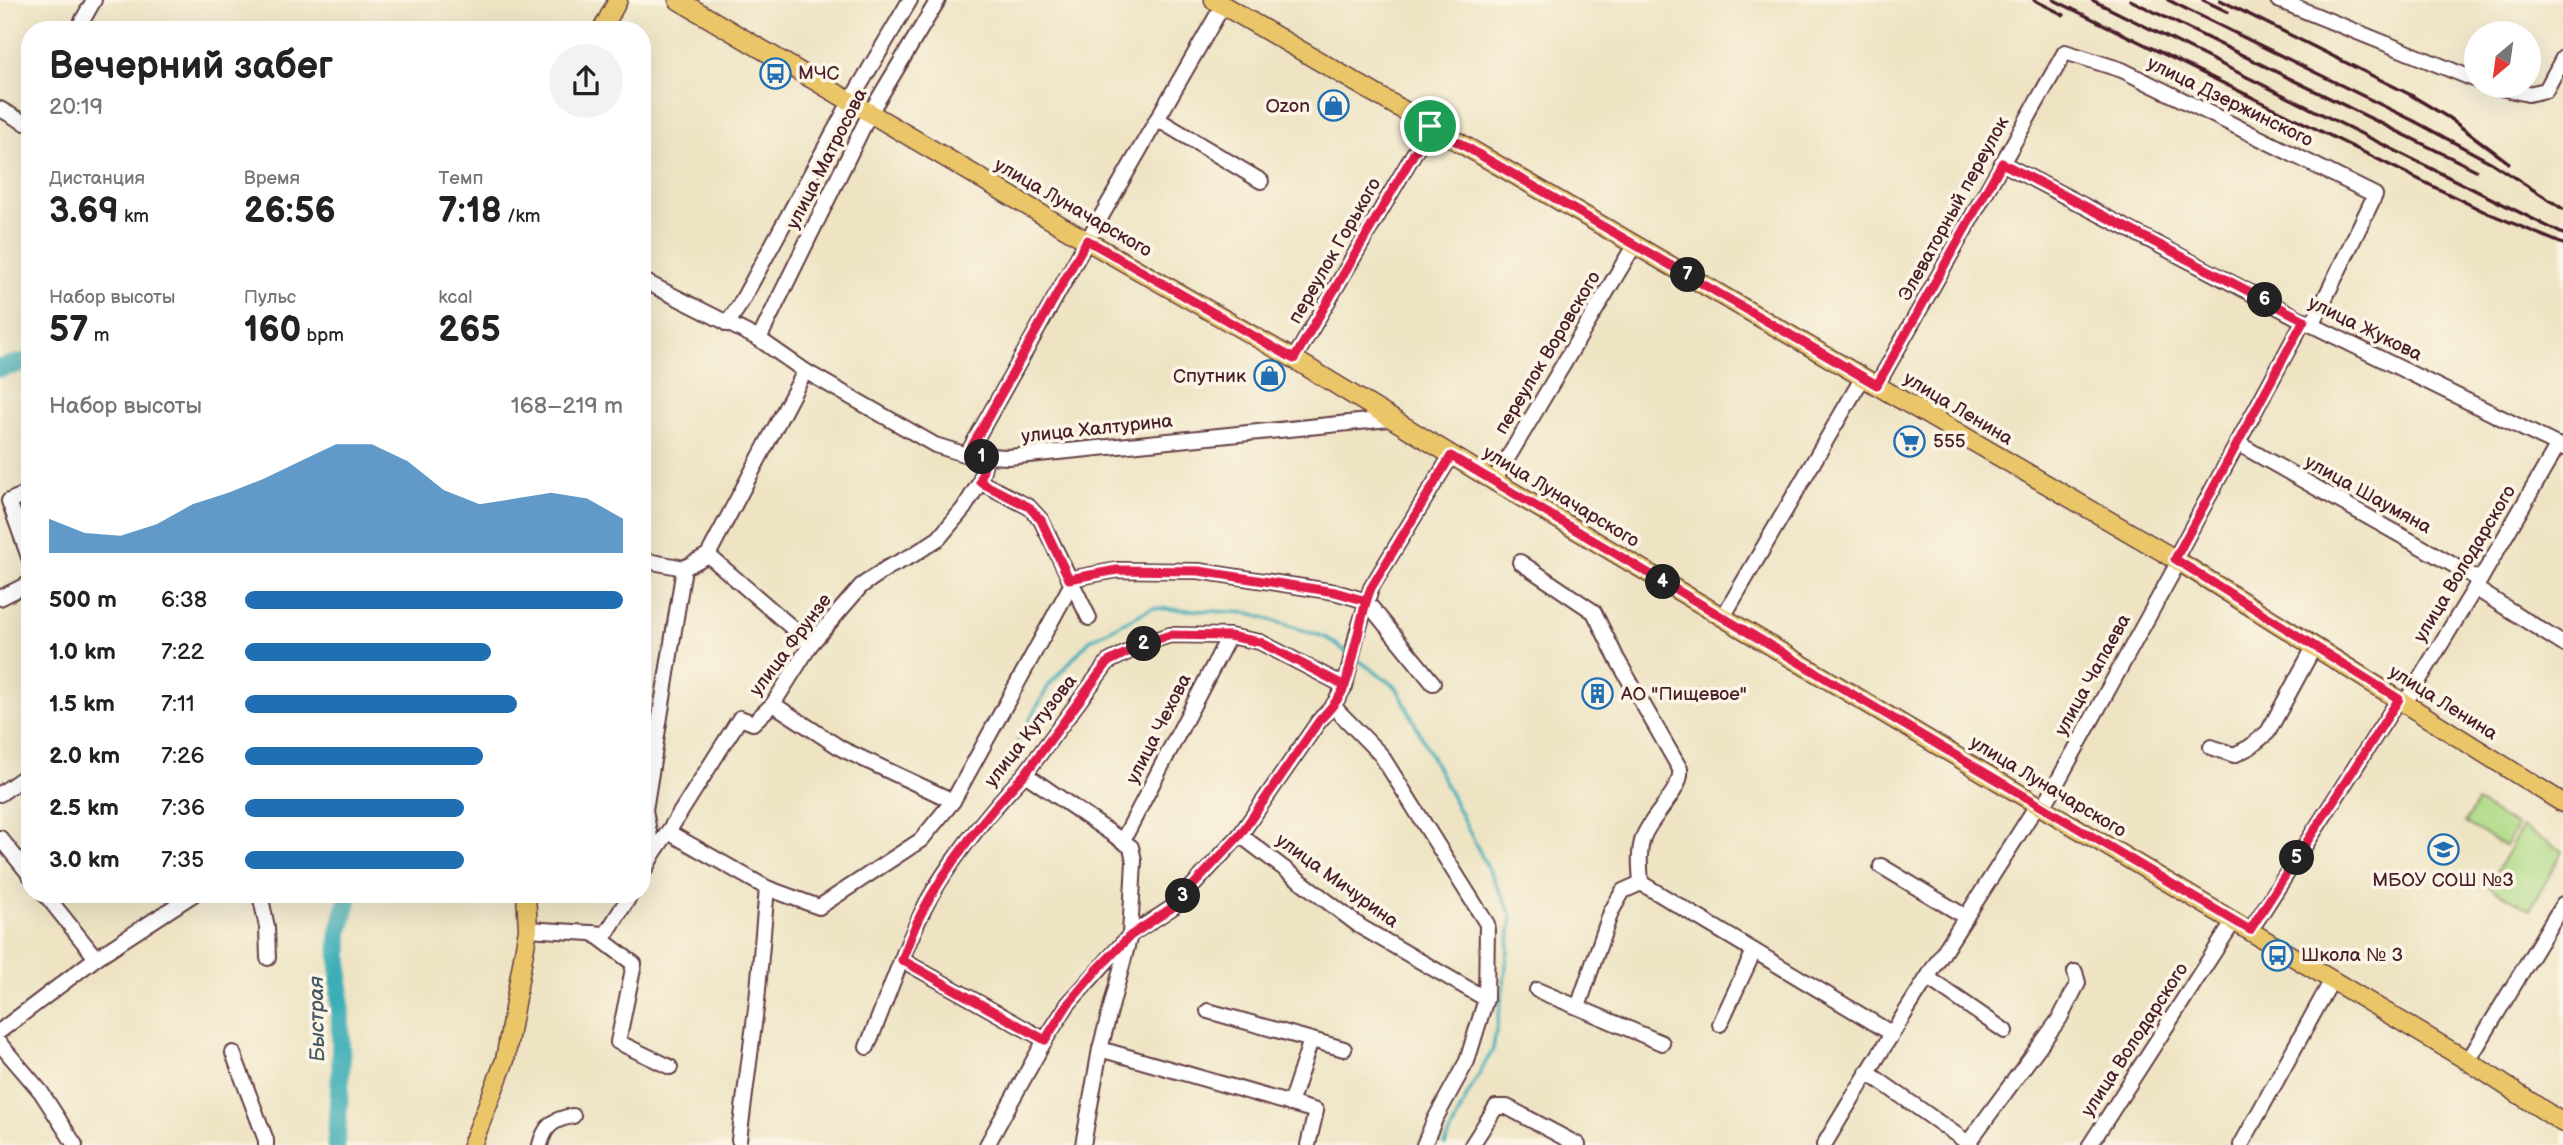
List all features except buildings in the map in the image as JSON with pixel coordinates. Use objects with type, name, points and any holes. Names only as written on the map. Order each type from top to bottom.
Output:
[{"type":"main road","points":[[607,21],[618,0]]},
{"type":"main road","name":"улица Луначарского","points":[[678,0],[1294,359],[1389,419],[2469,1061],[2563,1123]]},
{"type":"main road","name":"улица Ленина","points":[[1219,3],[2177,560],[2563,803]]},
{"type":"main road","points":[[472,1145],[505,1060],[528,929],[527,903]]},
{"type":"street","points":[[82,21],[94,0]]},
{"type":"street","name":"улица Матросова","points":[[727,324],[910,0]]},
{"type":"street","name":"улица Матросова","points":[[758,339],[870,113],[938,0]]},
{"type":"street","points":[[2278,0],[2464,75]]},
{"type":"street","points":[[967,455],[1157,119],[1219,3]]},
{"type":"street","name":"Элеваторный переулок","points":[[1723,617],[2002,163],[2064,52]]},
{"type":"street","name":"улица Дзержинского","points":[[2064,52],[2122,70],[2375,195]]},
{"type":"street","points":[[2541,91],[2546,90],[2563,58]]},
{"type":"street","points":[[0,109],[21,120]]},
{"type":"street","points":[[1157,119],[1261,181]]},
{"type":"street","name":"переулок Горького","points":[[1294,359],[1430,126]]},
{"type":"street","name":"улица Жукова","points":[[2002,163],[2308,322],[2560,447]]},
{"type":"street","name":"улица Чапаева","points":[[1824,1145],[1891,1033],[2040,806],[2177,560],[2237,443],[2308,322],[2375,195]]},
{"type":"street","name":"переулок Воровского","points":[[1494,481],[1635,244]]},
{"type":"street","name":"улица Халтурина","points":[[651,285],[758,339],[805,371],[935,445],[967,455],[986,457],[1389,419]]},
{"type":"street","points":[[651,561],[684,568],[696,564],[708,555],[805,371]]},
{"type":"street","name":"улица Шаумяна","points":[[2237,443],[2477,584],[2563,644]]},
{"type":"street","name":"улица Володарского","points":[[2250,930],[2402,701],[2560,447]]},
{"type":"street","points":[[987,1145],[1068,1004],[1130,936],[1173,907],[1240,835],[1319,721],[1333,706],[1345,686],[1371,588],[1451,456]]},
{"type":"street","name":"улица Фрунзе","points":[[668,832],[740,718],[753,723],[773,704],[811,645],[861,586],[939,538],[964,508],[980,482],[986,457]]},
{"type":"street","points":[[980,482],[1029,507],[1041,520],[1089,618]]},
{"type":"street","points":[[21,496],[9,501],[21,535]]},
{"type":"street","points":[[708,555],[811,645]]},
{"type":"street","points":[[1520,562],[1594,612],[1617,659],[1680,769],[1681,776],[1676,787],[1643,836],[1639,859],[1641,883]]},
{"type":"street","points":[[651,773],[684,568]]},
{"type":"street","points":[[1070,582],[1117,570],[1199,571],[1335,592],[1366,601],[1433,683]]},
{"type":"street","name":"улица Кутузова","points":[[668,832],[767,888],[819,907],[920,840],[953,801],[1070,582]]},
{"type":"street","points":[[0,598],[21,588]]},
{"type":"street","name":"улица Кутузова","points":[[867,1047],[920,915],[942,879],[1025,774],[1108,662],[1146,643],[1170,635],[1229,636],[1260,642],[1345,686]]},
{"type":"street","name":"улица Чехова","points":[[1123,840],[1229,636]]},
{"type":"street","points":[[2211,747],[2234,755],[2250,747],[2268,732],[2314,648]]},
{"type":"street","points":[[773,704],[842,749],[953,801]]},
{"type":"street","points":[[1333,706],[1381,755],[1487,924],[1486,999],[1467,1061],[1424,1145]]},
{"type":"street","points":[[1025,774],[1123,840],[1131,847],[1134,861],[1130,936],[1100,1049],[1083,1145]]},
{"type":"street","points":[[0,794],[21,780]]},
{"type":"street","points":[[651,858],[668,832]]},
{"type":"street","name":"улица Мичурина","points":[[1240,835],[1361,927],[1486,999]]},
{"type":"street","points":[[0,838],[21,864]]},
{"type":"street","points":[[651,843],[653,854]]},
{"type":"street","points":[[1881,866],[1966,917]]},
{"type":"street","points":[[1641,883],[1891,1033]]},
{"type":"street","points":[[1578,1007],[1611,912],[1623,891],[1641,883]]},
{"type":"street","points":[[739,1140],[757,1000],[767,888]]},
{"type":"street","points":[[52,903],[96,958]]},
{"type":"street","points":[[0,1031],[96,958],[180,903]]},
{"type":"street","points":[[262,903],[267,927],[268,958]]},
{"type":"street","points":[[528,929],[606,934],[625,903]]},
{"type":"street","points":[[2469,1061],[2563,904]]},
{"type":"street","name":"улица Володарского","points":[[2091,1145],[2234,920]]},
{"type":"street","points":[[593,933],[634,964],[618,1042],[670,1067]]},
{"type":"street","points":[[1720,1024],[1754,951]]},
{"type":"street","points":[[902,960],[1045,1040]]},
{"type":"street","points":[[1867,1072],[1970,1144],[2060,1018],[2078,983],[2075,972]]},
{"type":"street","points":[[1928,978],[2005,1031]]},
{"type":"street","points":[[2241,1145],[2332,980]]},
{"type":"street","points":[[1537,990],[1662,1043]]},
{"type":"street","points":[[1208,1011],[1343,1049]]},
{"type":"street","points":[[1290,1104],[1311,1040]]},
{"type":"street","points":[[0,1044],[40,1092],[75,1145]]},
{"type":"street","points":[[1100,1049],[1316,1111],[1308,1145]]},
{"type":"street","points":[[233,1053],[266,1145]]},
{"type":"street","points":[[1472,1145],[1496,1107],[1507,1107],[1578,1145]]},
{"type":"street","points":[[540,1145],[544,1130],[558,1118],[573,1116]]},
{"type":"green space","points":[[2477,802],[2517,826],[2505,846],[2465,823]]},
{"type":"green space","points":[[2522,827],[2563,851],[2530,910],[2488,886]]},
{"type":"waterway","name":"Быстрая","points":[[0,368],[21,363]]},
{"type":"waterway","points":[[1016,745],[1049,685],[1090,640],[1152,608],[1249,613],[1327,638],[1348,653]]},
{"type":"waterway","points":[[1357,659],[1397,688],[1512,916],[1493,1049],[1466,1098],[1445,1145]]},
{"type":"waterway","name":"Быстрая","points":[[336,1145],[341,1066],[339,934],[347,903]]},
{"type":"railway","points":[[2034,0],[2064,15]]},
{"type":"railway","points":[[2054,0],[2483,211],[2563,244]]},
{"type":"railway","points":[[2092,0],[2563,234]]},
{"type":"railway","points":[[2130,0],[2476,170]]},
{"type":"railway","points":[[2168,0],[2414,121],[2492,163],[2563,209]]},
{"type":"railway","points":[[2203,0],[2228,12]]},
{"type":"railway","points":[[2220,0],[2409,94],[2449,118],[2509,163]]},
{"type":"place","name":"МЧС","points":[[775,73]]},
{"type":"place","name":"Ozon","points":[[1333,106]]},
{"type":"place","name":"Спутник","points":[[1269,376]]},
{"type":"place","name":"555","points":[[1910,441]]},
{"type":"place","name":"АО \"Пищевое\"","points":[[1598,694]]},
{"type":"place","name":"МБОУ СОШ №3","points":[[2443,849]]},
{"type":"place","name":"Школа № 3","points":[[2278,955]]},
{"type":"route","points":[[1430,126],[1294,359],[1087,240],[967,455],[986,457],[980,482],[1029,507],[1041,520],[1069,579],[1117,570],[1199,571],[1335,592],[1366,601],[1345,686],[1260,642],[1229,636],[1170,635],[1146,643],[1108,662],[1025,774],[1010,789],[942,879],[920,915],[902,960],[1045,1040],[1068,1004],[1095,972],[1130,936],[1173,907],[1240,835],[1319,721],[1333,706],[1345,686],[1371,588],[1451,456],[2250,930],[2399,699],[2175,559],[2304,320],[2002,163],[1877,385],[1430,126]]}]
